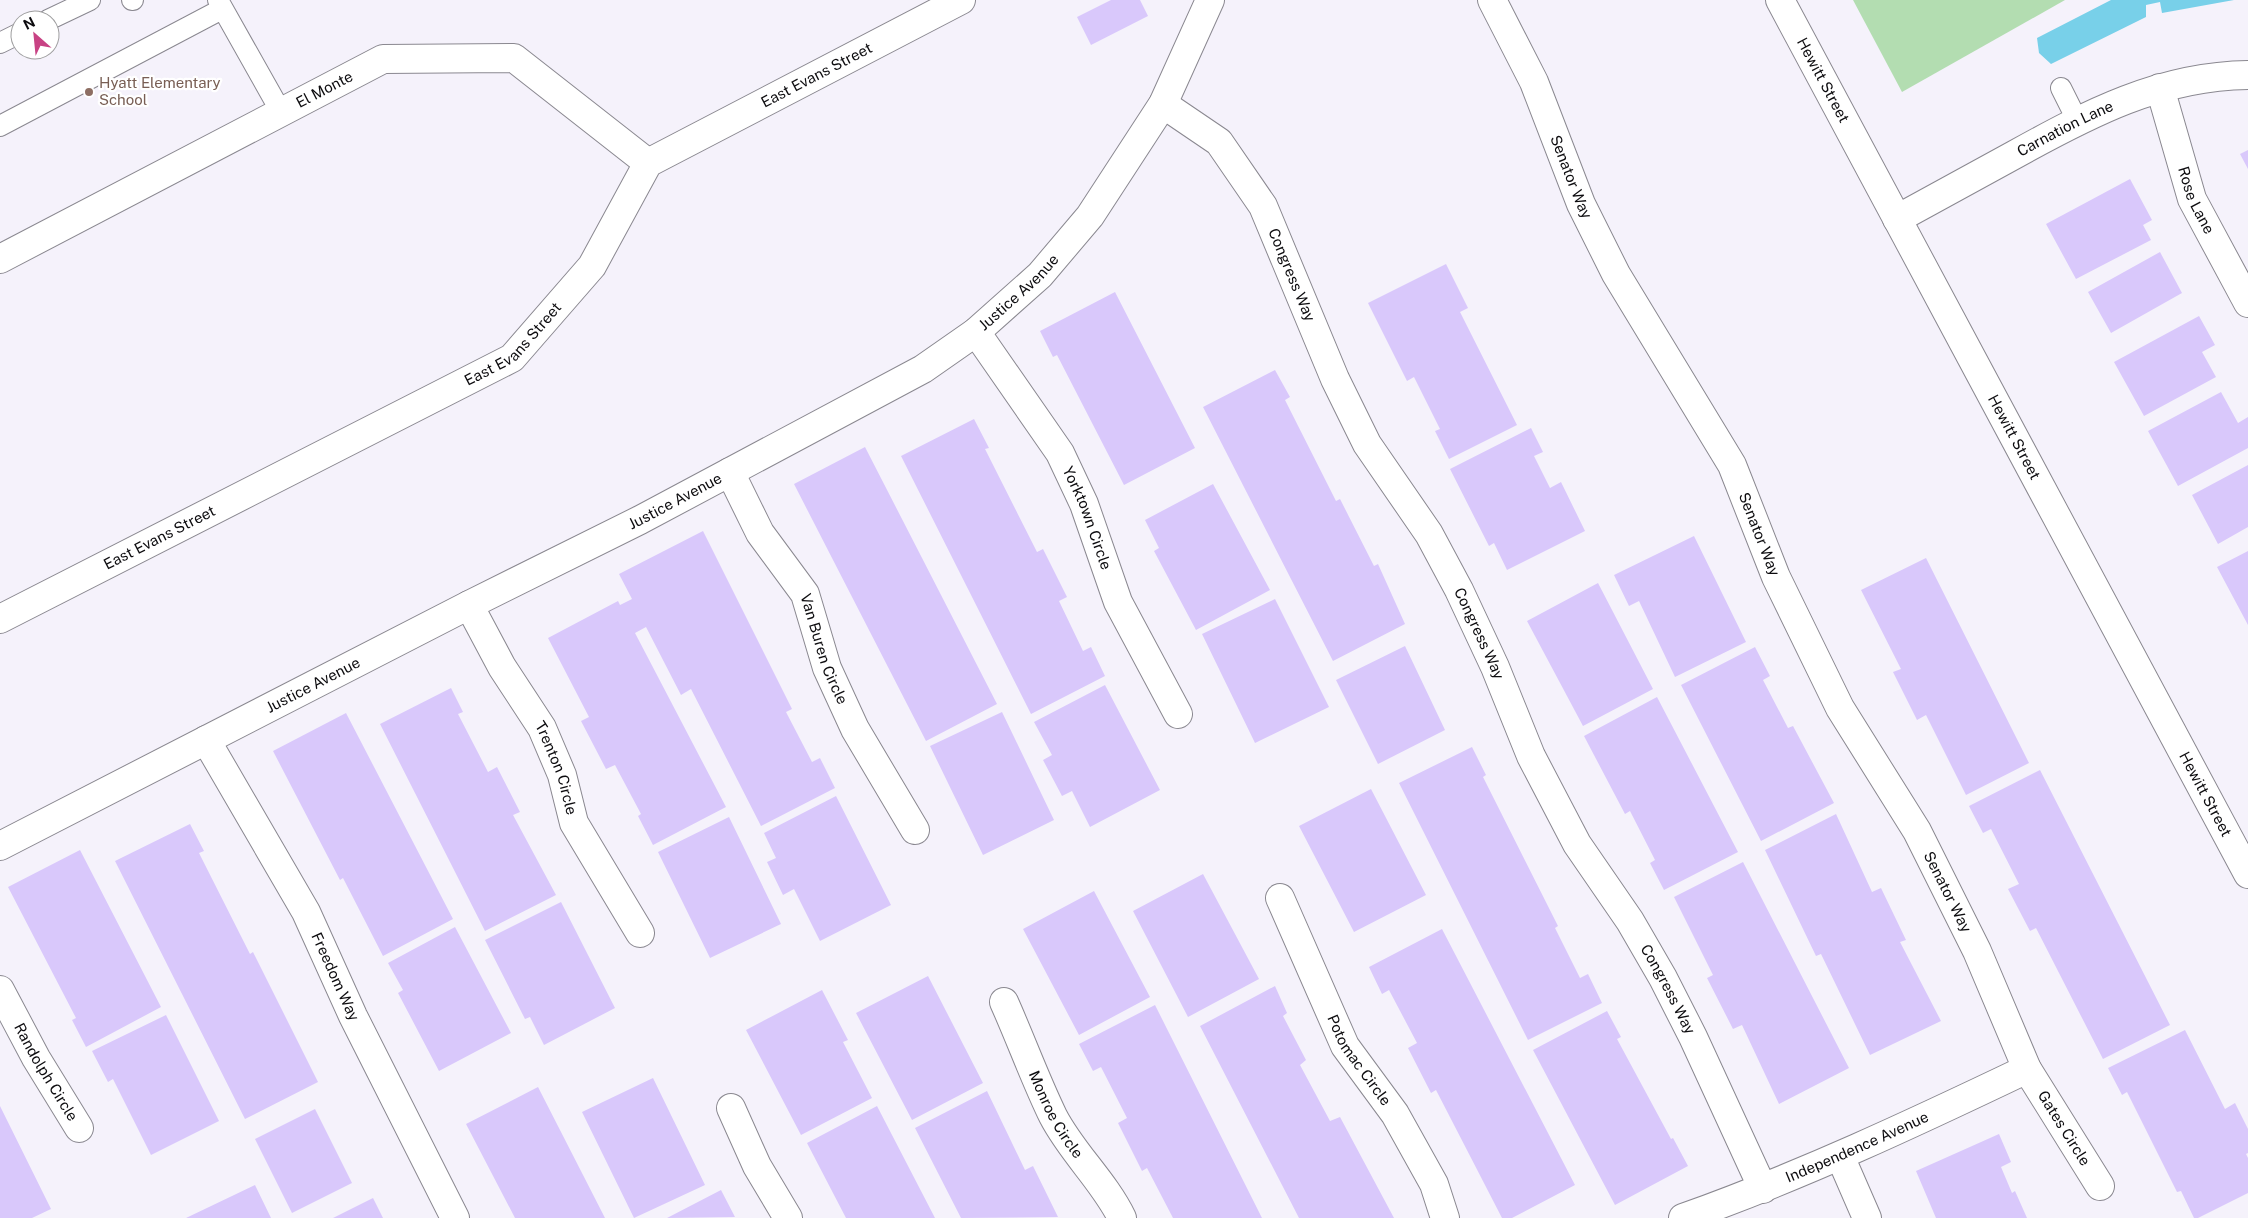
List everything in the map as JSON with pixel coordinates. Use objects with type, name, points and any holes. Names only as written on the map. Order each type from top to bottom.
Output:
[{"type":"street","name":"East Evans Street","points":[[0,619],[512,358],[592,266],[648,163],[962,0]]},
{"type":"street","name":"Justice Avenue","points":[[0,846],[469,604],[640,520],[923,369],[976,332],[1040,275],[1090,216],[1162,104],[1210,0]]},
{"type":"street","name":"Senator Way","points":[[1492,0],[1534,82],[1581,204],[1616,274],[1732,464],[1776,577],[1802,633],[1840,708],[1917,831],[1976,951],[2028,1069]]},
{"type":"street","name":"Hewitt Street","points":[[1780,0],[2248,874]]},
{"type":"street","name":"El Monte","points":[[0,259],[383,60],[514,58],[648,163]]},
{"type":"street","name":"Carnation Lane","points":[[1897,220],[2077,120],[2126,99],[2160,88],[2199,80],[2248,75]]},
{"type":"street","name":"Rose Lane","points":[[2160,88],[2192,199],[2248,303]]},
{"type":"street","name":"Congress Way","points":[[1162,104],[1219,142],[1264,206],[1335,379],[1367,444],[1429,534],[1446,566],[1494,667],[1531,756],[1577,844],[1630,921],[1664,978],[1694,1036],[1763,1190]]},
{"type":"street","name":"Yorktown Circle","points":[[976,332],[1060,453],[1084,504],[1118,602],[1178,714]]},
{"type":"street","name":"Van Buren Circle","points":[[730,472],[760,533],[804,594],[827,668],[847,712],[914,830]]},
{"type":"street","name":"Trenton Circle","points":[[469,604],[502,667],[542,728],[562,775],[574,823],[640,933]]},
{"type":"street","name":"Freedom Way","points":[[206,740],[306,912],[377,1066],[455,1218]]},
{"type":"street","name":"Potomac Circle","points":[[1280,898],[1345,1046],[1395,1114],[1434,1184],[1445,1218]]},
{"type":"street","name":"Randolph Circle","points":[[0,990],[36,1058],[79,1128]]},
{"type":"street","name":"Monroe Circle","points":[[1004,1002],[1054,1117],[1081,1158],[1110,1195],[1122,1218]]},
{"type":"street","name":"Independence Avenue","points":[[1683,1218],[1763,1190],[2028,1069]]},
{"type":"street","name":"Gates Circle","points":[[2028,1069],[2100,1186]]},
{"type":"street","points":[[731,1108],[757,1166],[788,1218]]},
{"type":"street","points":[[1840,1156],[1867,1218]]},
{"type":"lane","points":[[60,14],[90,0]]},
{"type":"lane","points":[[0,126],[220,4],[281,112]]},
{"type":"lane","points":[[2061,88],[2077,120]]},
{"type":"green space","points":[[1853,0],[2065,0],[1902,92]]},
{"type":"water","points":[[2111,0],[2234,0],[2162,13],[2160,2],[2146,5],[2146,17],[2051,64],[2039,53],[2037,38]]},
{"type":"building","points":[[1111,0],[1140,0],[1148,16],[1091,45],[1077,17]]},
{"type":"building","points":[[2248,150],[2248,169],[2240,154]]},
{"type":"building","points":[[2130,179],[2152,220],[2143,225],[2151,240],[2076,279],[2046,224]]},
{"type":"building","points":[[2160,252],[2182,293],[2111,333],[2088,292]]},
{"type":"building","points":[[1446,264],[1468,308],[1460,312],[1517,425],[1449,459],[1435,431],[1440,429],[1414,377],[1407,381],[1368,303]]},
{"type":"building","points":[[1115,292],[1195,448],[1124,485],[1057,355],[1053,357],[1040,331]]},
{"type":"building","points":[[2199,316],[2215,345],[2202,352],[2216,377],[2144,416],[2114,362]]},
{"type":"building","points":[[1275,370],[1290,397],[1285,400],[1336,501],[1340,499],[1374,566],[1378,564],[1405,624],[1333,661],[1203,407]]},
{"type":"building","points":[[2221,392],[2238,423],[2248,417],[2248,448],[2178,486],[2148,431]]},
{"type":"building","points":[[974,419],[989,448],[985,449],[1037,552],[1043,549],[1067,597],[1059,601],[1083,651],[1091,647],[1105,676],[1031,714],[901,456]]},
{"type":"building","points":[[1531,428],[1543,452],[1534,456],[1550,488],[1561,482],[1585,531],[1507,570],[1494,543],[1489,546],[1450,469]]},
{"type":"building","points":[[865,447],[997,704],[926,741],[794,484]]},
{"type":"building","points":[[2248,465],[2248,527],[2218,544],[2192,495]]},
{"type":"building","points":[[1213,484],[1270,590],[1196,630],[1154,551],[1159,548],[1145,520]]},
{"type":"building","points":[[703,531],[792,709],[786,712],[812,762],[820,758],[835,788],[761,826],[691,689],[681,695],[646,627],[635,633],[726,807],[653,845],[638,816],[641,814],[615,765],[606,769],[581,721],[589,717],[548,638],[618,601],[620,605],[632,599],[619,574]]},
{"type":"building","points":[[1694,536],[1746,642],[1675,677],[1639,601],[1629,606],[1614,575]]},
{"type":"building","points":[[2248,551],[2248,625],[2217,567]]},
{"type":"building","points":[[1926,558],[2029,763],[1966,795],[1926,715],[1917,720],[1893,672],[1901,669],[1861,590]]},
{"type":"building","points":[[1598,583],[1653,689],[1583,726],[1527,621]]},
{"type":"building","points":[[1275,599],[1329,707],[1255,743],[1202,634]]},
{"type":"building","points":[[1405,646],[1445,730],[1378,764],[1336,680]]},
{"type":"building","points":[[1755,647],[1770,676],[1763,680],[1788,728],[1793,726],[1834,803],[1761,841],[1681,685]]},
{"type":"building","points":[[1105,685],[1160,790],[1090,827],[1072,791],[1062,796],[1043,760],[1052,755],[1034,722]]},
{"type":"building","points":[[451,688],[463,712],[458,714],[488,772],[497,767],[520,812],[513,815],[556,895],[485,931],[380,724]]},
{"type":"building","points":[[1657,697],[1738,852],[1664,890],[1650,863],[1655,860],[1630,811],[1625,814],[1584,736]]},
{"type":"building","points":[[1002,712],[1054,820],[983,855],[930,746]]},
{"type":"building","points":[[346,713],[453,919],[383,956],[343,878],[340,880],[273,751]]},
{"type":"building","points":[[1472,747],[1486,775],[1483,777],[1558,926],[1555,928],[1580,978],[1588,974],[1602,1003],[1528,1040],[1399,783]]},
{"type":"building","points":[[2040,770],[2170,1025],[2103,1059],[2036,928],[2030,931],[2008,889],[2019,884],[1991,829],[1983,833],[1969,806]]},
{"type":"building","points":[[1371,789],[1426,895],[1354,932],[1299,826]]},
{"type":"building","points":[[836,796],[891,905],[820,941],[794,889],[783,895],[767,862],[776,858],[764,833]]},
{"type":"building","points":[[1836,814],[1872,892],[1881,888],[1906,940],[1900,942],[1941,1021],[1870,1055],[1821,954],[1816,956],[1765,850]]},
{"type":"building","points":[[729,817],[781,924],[710,958],[658,852]]},
{"type":"building","points":[[190,824],[204,851],[199,853],[250,954],[253,952],[318,1082],[245,1119],[115,861]]},
{"type":"building","points":[[80,850],[161,1007],[86,1047],[72,1020],[76,1018],[8,887]]},
{"type":"building","points":[[1743,862],[1849,1068],[1779,1104],[1742,1025],[1733,1029],[1707,978],[1713,975],[1674,897]]},
{"type":"building","points":[[1203,874],[1259,979],[1188,1017],[1133,911]]},
{"type":"building","points":[[1094,891],[1150,997],[1079,1035],[1023,929]]},
{"type":"building","points":[[561,902],[615,1008],[544,1045],[530,1017],[525,1019],[485,940]]},
{"type":"building","points":[[455,927],[511,1033],[439,1071],[398,993],[403,990],[388,963]]},
{"type":"building","points":[[1442,929],[1575,1185],[1512,1218],[1502,1218],[1436,1090],[1431,1093],[1408,1048],[1417,1043],[1389,990],[1382,994],[1369,967]]},
{"type":"building","points":[[928,976],[983,1083],[912,1120],[856,1013]]},
{"type":"building","points":[[1275,986],[1287,1013],[1283,1016],[1306,1060],[1300,1065],[1330,1121],[1340,1117],[1394,1218],[1299,1218],[1200,1026]]},
{"type":"building","points":[[822,990],[848,1040],[843,1042],[872,1098],[801,1135],[746,1030]]},
{"type":"building","points":[[1155,1005],[1262,1218],[1173,1218],[1147,1168],[1142,1171],[1118,1123],[1127,1118],[1101,1067],[1093,1071],[1079,1044]]},
{"type":"building","points":[[1607,1011],[1621,1037],[1617,1039],[1671,1139],[1673,1138],[1688,1166],[1615,1205],[1533,1050]]},
{"type":"building","points":[[166,1015],[219,1121],[151,1155],[113,1079],[108,1082],[92,1051]]},
{"type":"building","points":[[2185,1030],[2225,1109],[2235,1103],[2248,1129],[2248,1153],[2246,1154],[2248,1158],[2248,1193],[2198,1218],[2194,1218],[2181,1191],[2177,1192],[2127,1092],[2122,1095],[2108,1068]]},
{"type":"building","points":[[653,1078],[705,1185],[634,1218],[582,1112]]},
{"type":"building","points":[[538,1087],[605,1218],[515,1218],[466,1124]]},
{"type":"building","points":[[987,1091],[1025,1170],[1033,1166],[1058,1217],[961,1218],[915,1128]]},
{"type":"building","points":[[0,1106],[51,1209],[32,1218],[0,1218]]},
{"type":"building","points":[[877,1106],[935,1218],[846,1218],[807,1143]]},
{"type":"building","points":[[315,1109],[352,1183],[292,1213],[255,1139]]},
{"type":"building","points":[[1999,1134],[2011,1162],[2001,1167],[2012,1193],[2015,1191],[2027,1218],[1936,1218],[1916,1171]]},
{"type":"building","points":[[255,1185],[271,1218],[186,1218]]},
{"type":"building","points":[[721,1190],[735,1217],[667,1218]]},
{"type":"building","points":[[373,1198],[383,1218],[333,1218]]},
{"type":"place","name":"Hyatt Elementary School","points":[[89,92]]}]
